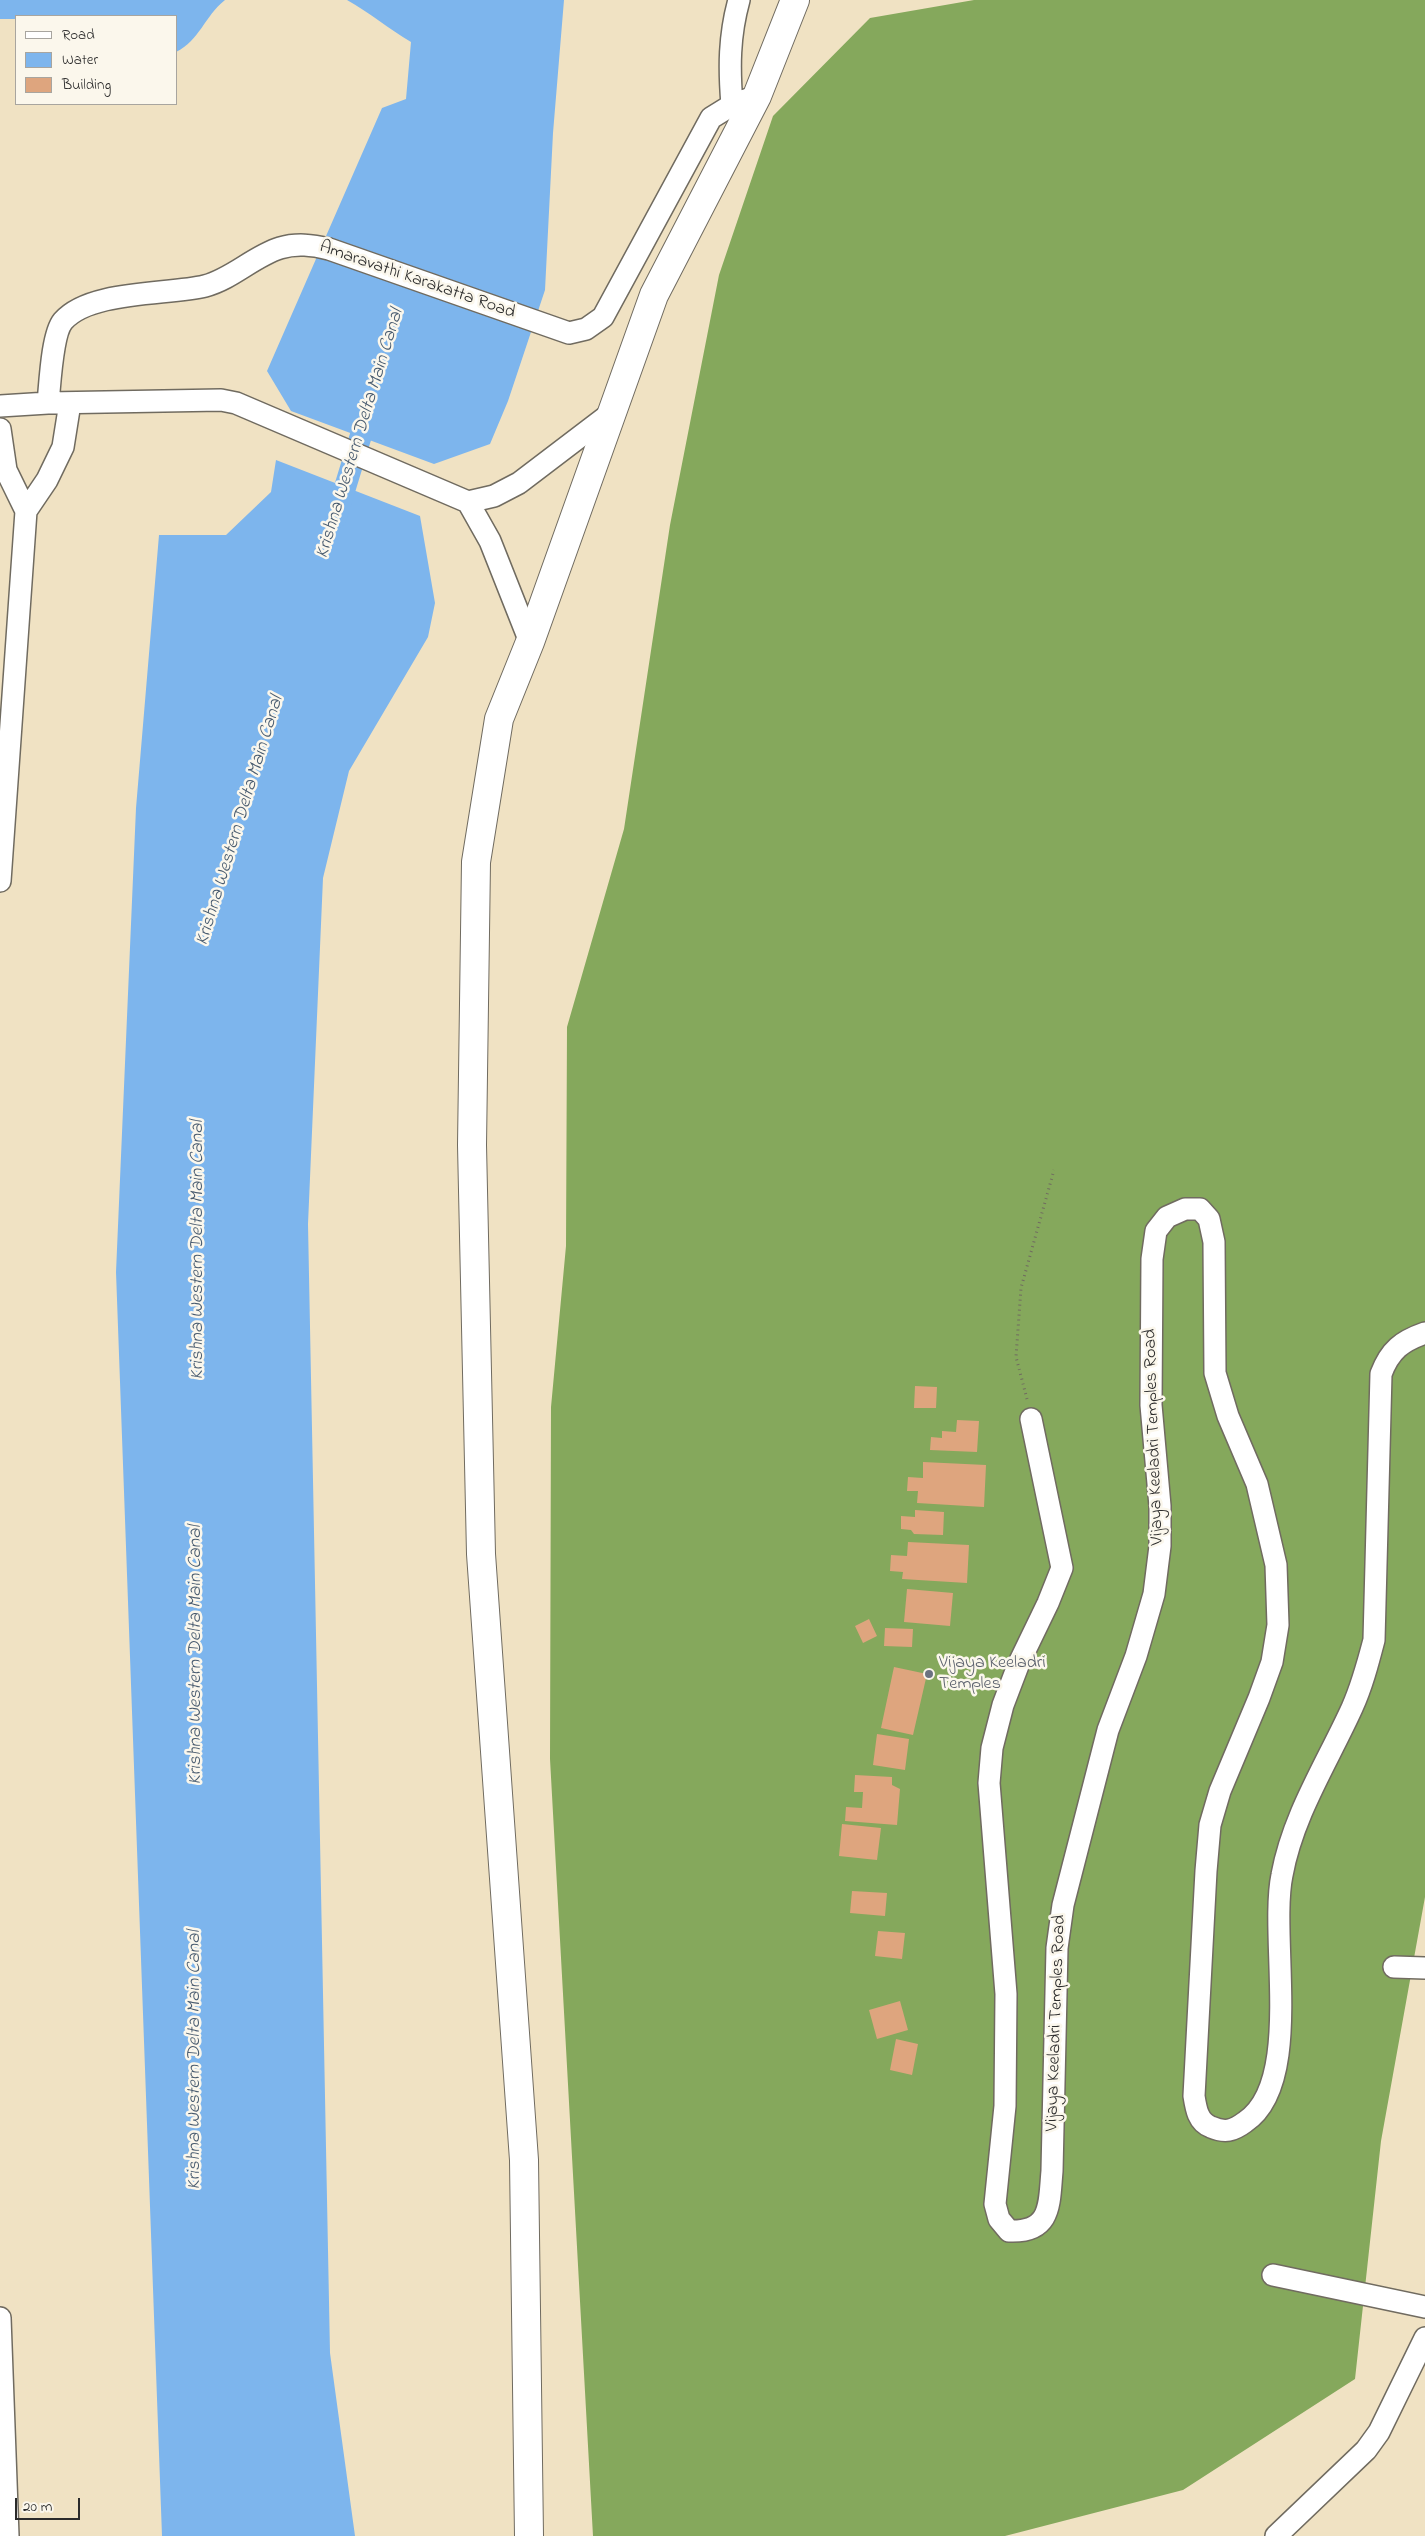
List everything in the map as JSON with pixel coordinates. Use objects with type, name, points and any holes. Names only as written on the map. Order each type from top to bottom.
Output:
[{"type":"main road","points":[[529,2536],[524,2160],[481,1554],[472,1145],[476,862],[499,719],[530,642],[654,295],[794,0]]},
{"type":"street","points":[[739,0],[732,22],[729,52],[745,101]]},
{"type":"street","name":"Amaravathi Karakatta Road","points":[[48,403],[54,343],[63,321],[80,309],[146,291],[197,287],[218,281],[279,248],[304,244],[329,249],[569,333],[586,329],[603,317],[711,118],[745,101]]},
{"type":"street","points":[[0,406],[48,403],[167,401],[205,398],[236,403],[274,421],[460,499],[494,496],[519,483],[611,414]]},
{"type":"street","points":[[26,511],[47,480],[63,447],[70,403]]},
{"type":"street","points":[[0,430],[6,470],[26,511],[0,882]]},
{"type":"street","points":[[460,499],[490,541],[530,642]]},
{"type":"street","name":"Vijaya Keeladri Temples Road","points":[[1031,1419],[1062,1568],[1003,1705],[992,1748],[989,1783],[1006,1994],[1005,2106],[995,2204],[999,2219],[1010,2231],[1027,2232],[1042,2222],[1048,2205],[1052,2170],[1057,1948],[1063,1905],[1108,1730],[1136,1656],[1155,1585],[1160,1546],[1160,1506],[1150,1405],[1152,1259],[1156,1231],[1167,1217],[1185,1209],[1200,1209],[1209,1219],[1214,1242],[1215,1373],[1228,1416],[1258,1484],[1276,1565],[1278,1625],[1272,1662],[1220,1791],[1210,1825],[1194,2096],[1197,2113],[1205,2125],[1223,2132],[1235,2129],[1257,2114],[1268,2092],[1280,2048],[1279,1915],[1282,1876],[1298,1820],[1352,1706],[1366,1671],[1374,1640],[1381,1374],[1387,1358],[1407,1339],[1425,1333]]},
{"type":"street","points":[[1394,1967],[1425,1968]]},
{"type":"street","points":[[1273,2274],[1425,2307]]},
{"type":"street","points":[[0,2318],[8,2536]]},
{"type":"street","points":[[1276,2536],[1366,2450],[1379,2432],[1425,2338]]},
{"type":"path","points":[[1031,1419],[1016,1357],[1021,1288],[1054,1170]]},
{"type":"green space","points":[[974,0],[1425,0],[1425,1897],[1381,2141],[1355,2379],[1183,2490],[1005,2536],[593,2536],[550,1759],[551,1407],[566,1246],[567,1027],[624,829],[670,525],[719,275],[773,116],[870,18]]},
{"type":"water","points":[[0,0],[225,0],[197,35],[178,51],[178,15],[15,15],[15,19],[0,19]]},
{"type":"water","points":[[347,0],[564,0],[553,133],[545,290],[508,401],[490,444],[434,464],[291,411],[267,371],[382,108],[406,99],[411,42]]},
{"type":"water","points":[[276,460],[420,516],[435,603],[428,637],[349,771],[323,878],[308,1224],[330,2353],[355,2536],[162,2536],[116,1272],[136,808],[159,535],[226,535],[271,492]]},
{"type":"building","points":[[915,1386],[937,1387],[936,1408],[914,1408]]},
{"type":"building","points":[[957,1420],[979,1421],[977,1452],[930,1450],[931,1437],[942,1438],[942,1431],[956,1432]]},
{"type":"building","points":[[923,1462],[986,1465],[984,1507],[917,1503],[918,1491],[907,1491],[908,1477],[923,1478]]},
{"type":"building","points":[[915,1510],[944,1512],[943,1535],[914,1534],[911,1530],[901,1529],[901,1516],[915,1517]]},
{"type":"building","points":[[908,1542],[969,1545],[967,1583],[902,1579],[903,1572],[890,1571],[891,1555],[907,1556]]},
{"type":"building","points":[[907,1589],[953,1593],[950,1626],[904,1622]]},
{"type":"building","points":[[869,1619],[877,1636],[863,1643],[855,1626]]},
{"type":"building","points":[[885,1628],[913,1629],[912,1647],[884,1646]]},
{"type":"building","points":[[894,1667],[927,1674],[913,1735],[881,1728]]},
{"type":"building","points":[[877,1734],[909,1739],[905,1770],[873,1765]]},
{"type":"building","points":[[855,1775],[892,1777],[892,1785],[900,1789],[897,1825],[845,1821],[846,1807],[862,1808],[863,1792],[854,1792]]},
{"type":"building","points":[[842,1824],[881,1828],[877,1860],[839,1856]]},
{"type":"building","points":[[852,1891],[887,1893],[885,1916],[850,1913]]},
{"type":"building","points":[[878,1931],[905,1933],[902,1959],[875,1956]]},
{"type":"building","points":[[900,2001],[908,2030],[877,2039],[869,2010]]},
{"type":"building","points":[[896,2039],[918,2044],[912,2075],[890,2070]]},
{"type":"waterway","name":"Krishna Western Delta Main Canal","points":[[336,517],[369,409]]},
{"type":"place","name":"Vijaya Keeladri Temples","points":[[929,1674]]}]
